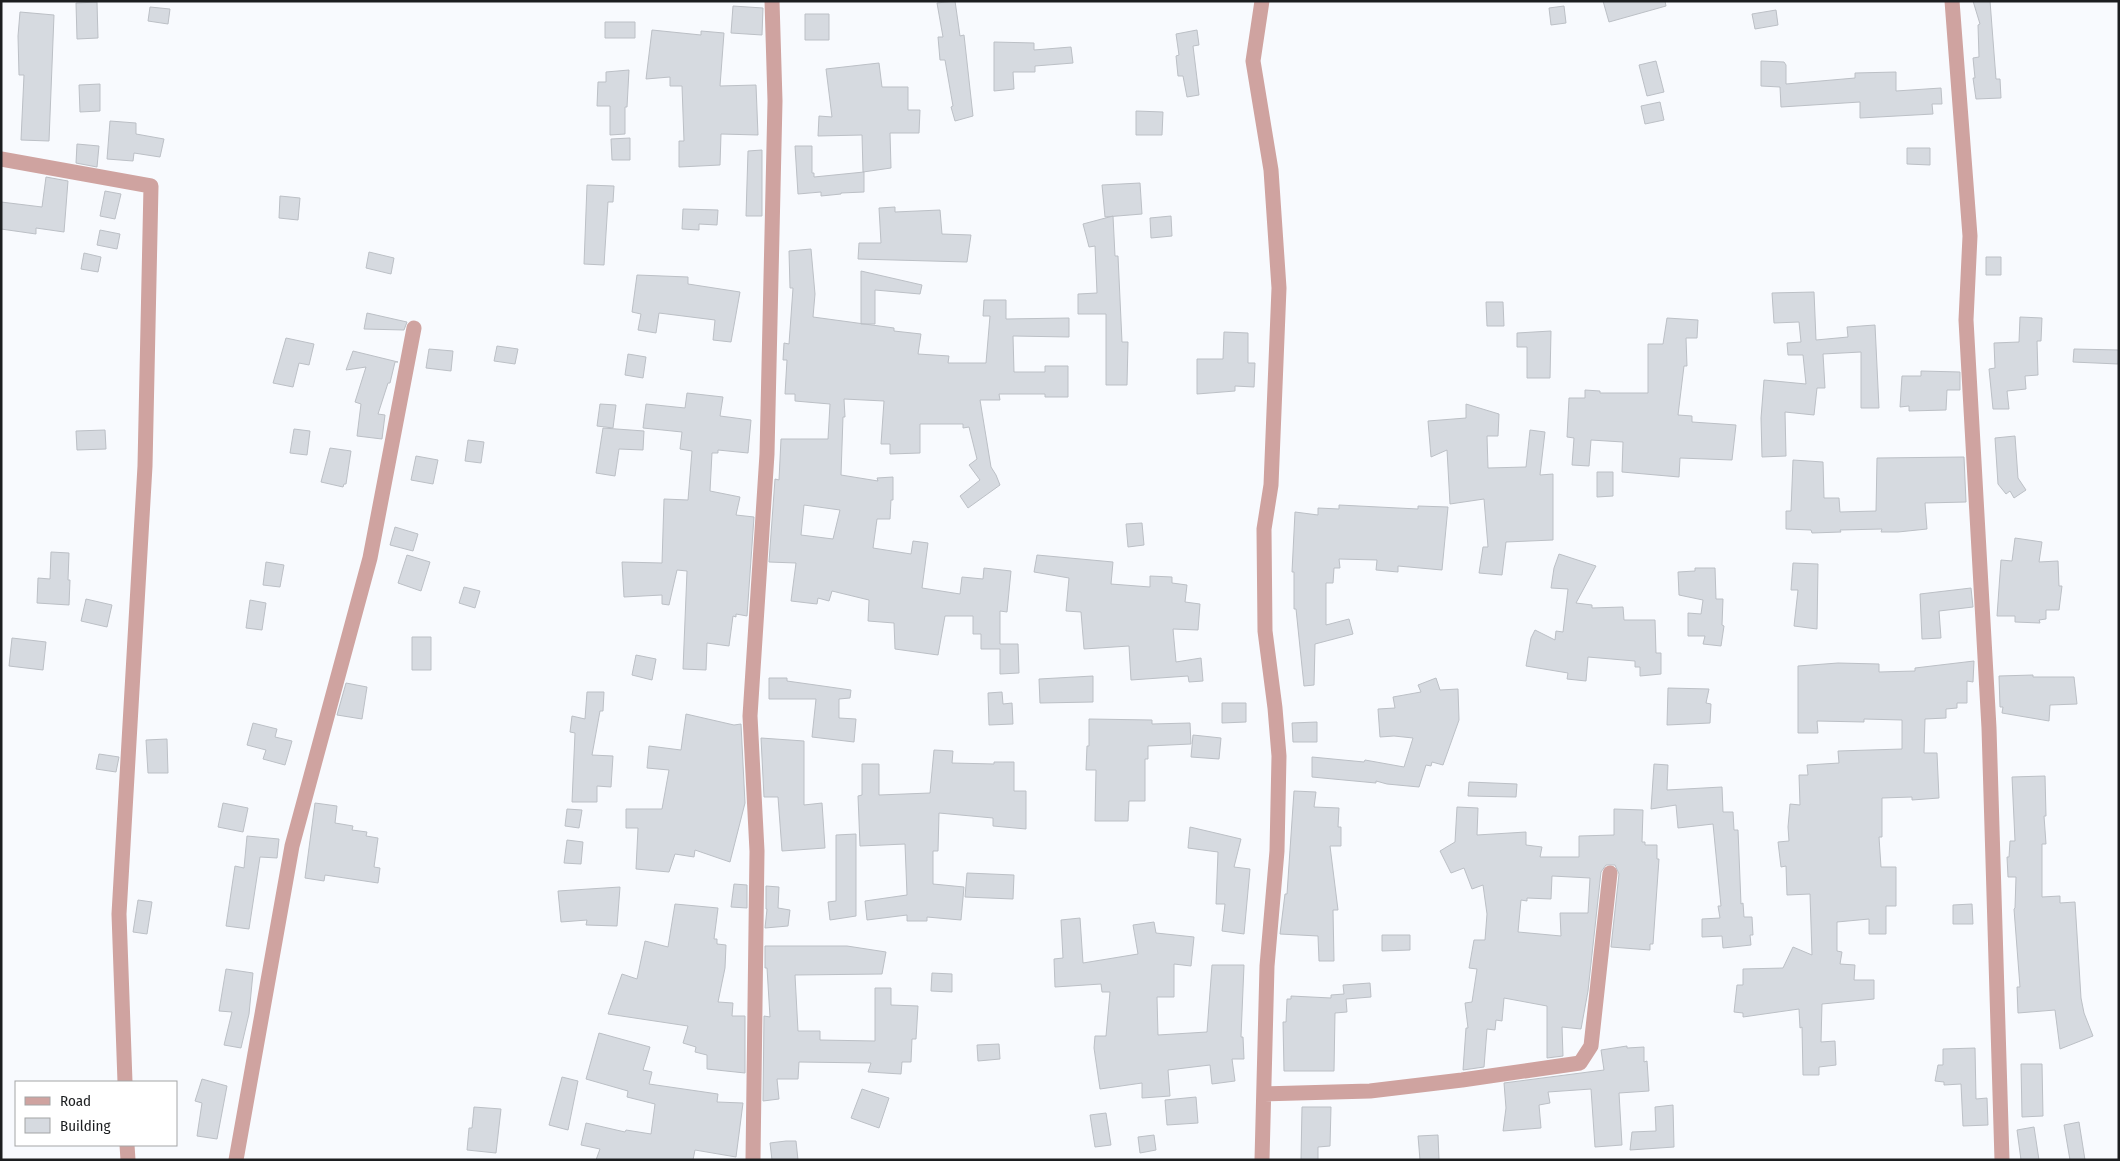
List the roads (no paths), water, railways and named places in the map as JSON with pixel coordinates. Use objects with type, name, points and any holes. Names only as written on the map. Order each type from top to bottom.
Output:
[{"type":"street","points":[[753,1160],[757,851],[750,716],[767,454],[775,101],[772,1]]},
{"type":"street","points":[[1262,1],[1253,61],[1271,170],[1279,288],[1271,486],[1264,529],[1265,631],[1276,708],[1278,756],[1277,851],[1267,966],[1262,1160]]},
{"type":"street","points":[[1952,1],[1970,236],[1966,320],[1989,728],[2002,1160]]},
{"type":"street","points":[[1,159],[151,186],[145,466],[120,914],[125,1081]]},
{"type":"street","points":[[236,1160],[292,846],[370,558],[414,328]]},
{"type":"street","points":[[1265,1094],[1370,1091],[1580,1063],[1591,1046],[1610,873]]},
{"type":"street","points":[[127,1146],[128,1160]]}]
